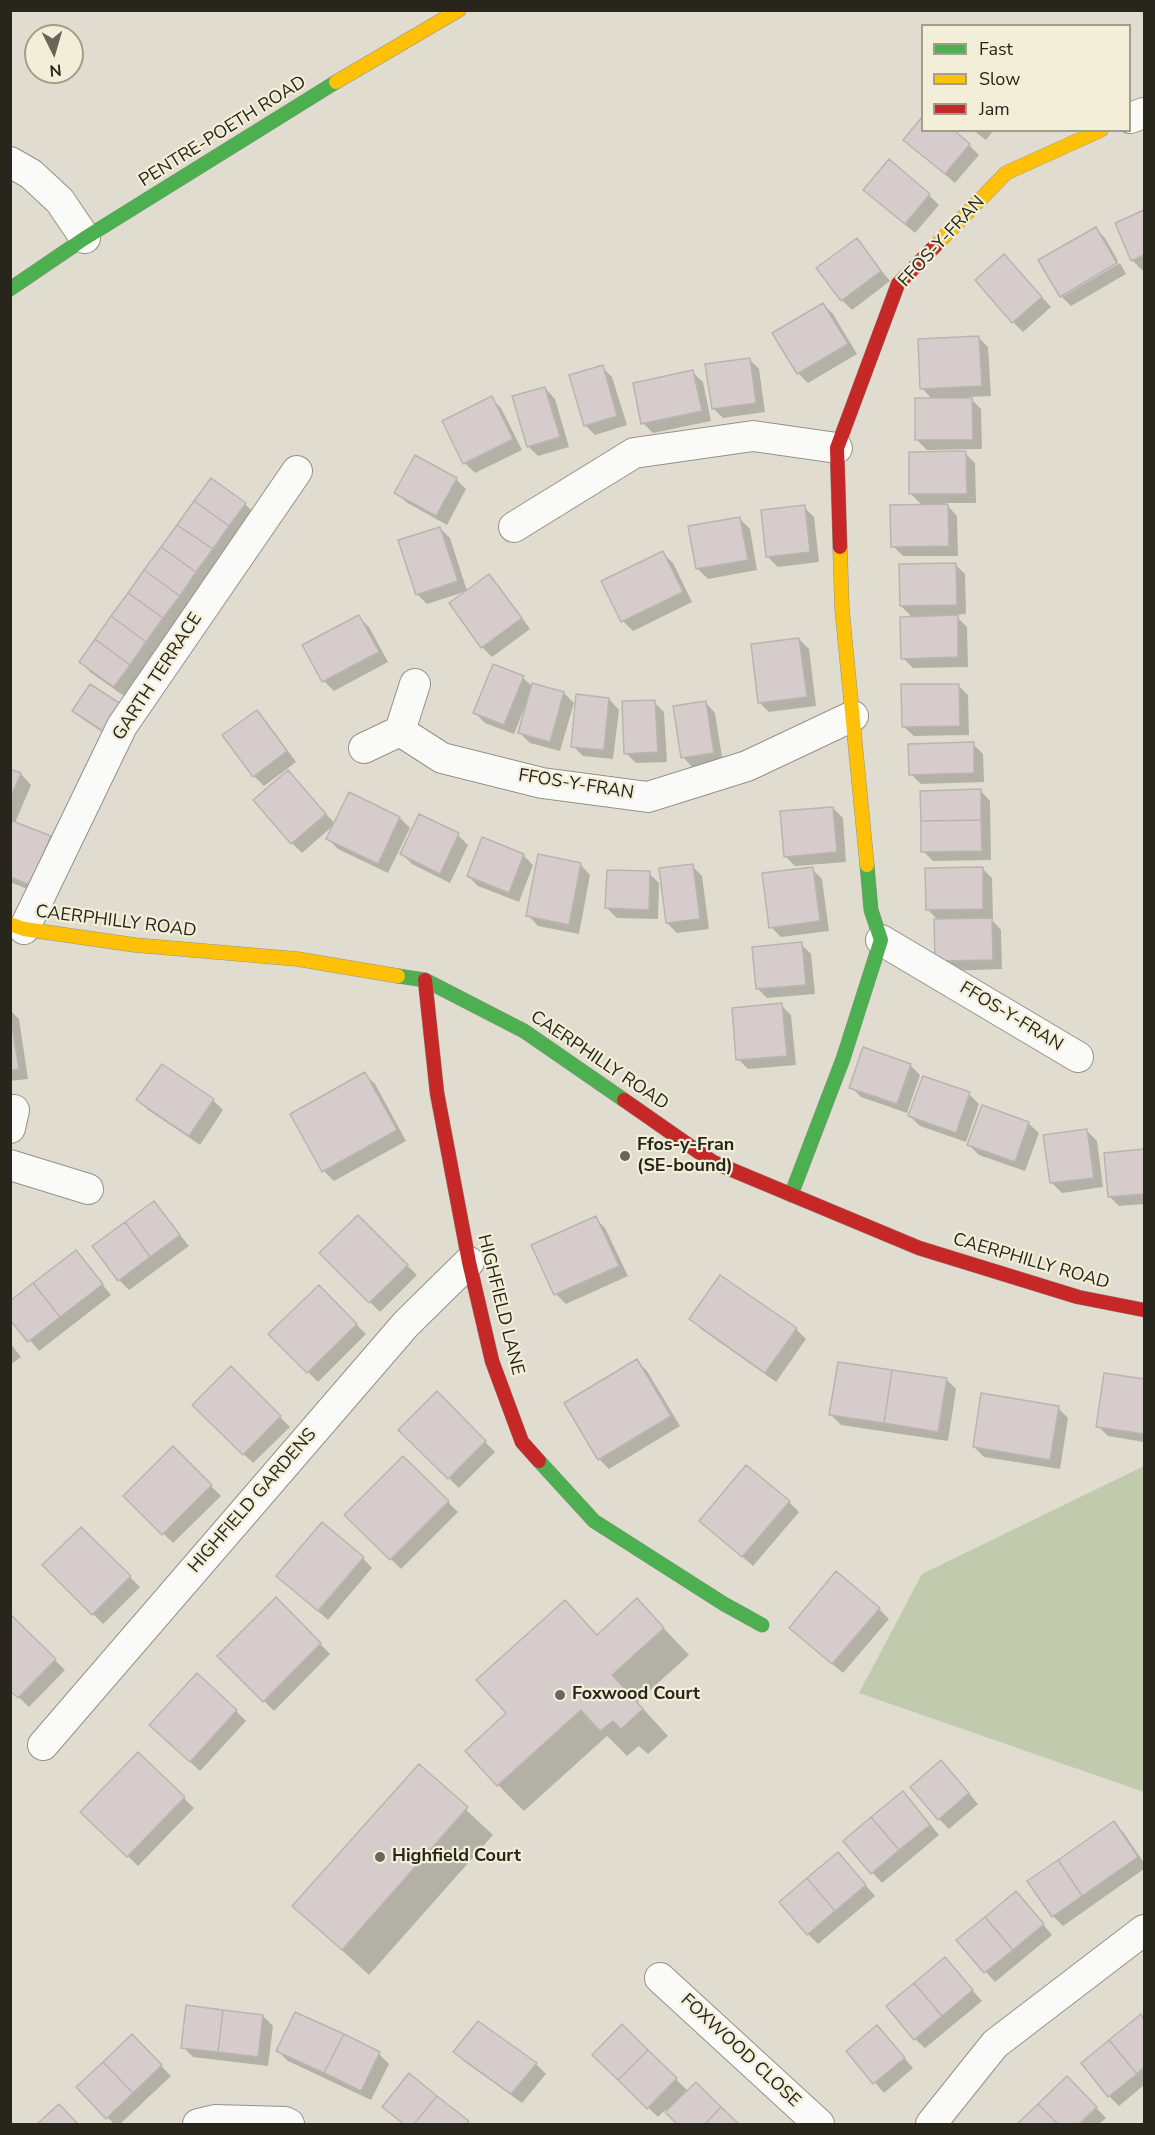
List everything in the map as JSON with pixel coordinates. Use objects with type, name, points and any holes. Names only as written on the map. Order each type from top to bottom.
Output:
[{"type":"street","name":"PENTRE-POETH ROAD","points":[[10,289],[85,238],[345,77],[459,10]]},
{"type":"street","name":"FFOS-Y-FRAN","points":[[1078,1057],[881,940],[871,910],[842,609],[837,448],[898,284],[1006,173],[1097,132]]},
{"type":"street","points":[[10,162],[31,174],[60,201],[85,238]]},
{"type":"street","points":[[514,527],[634,453],[753,436],[837,448]]},
{"type":"street","name":"GARTH TERRACE","points":[[17,927],[122,726],[297,471]]},
{"type":"street","points":[[364,748],[400,731],[415,684]]},
{"type":"street","name":"FFOS-Y-FRAN","points":[[400,731],[442,758],[542,783],[648,797],[747,765],[853,716]]},
{"type":"street","name":"CAERPHILLY ROAD","points":[[17,927],[135,945],[297,959],[425,980],[524,1031],[713,1162],[919,1248],[1078,1297],[1144,1310]]},
{"type":"street","points":[[791,1195],[843,1059],[881,940]]},
{"type":"street","name":"HIGHFIELD LANE","points":[[425,980],[437,1094],[468,1262],[492,1361],[522,1442],[594,1521],[724,1604],[762,1625]]},
{"type":"street","points":[[10,1165],[88,1189]]},
{"type":"street","name":"HIGHFIELD GARDENS","points":[[43,1745],[406,1324],[468,1262]]},
{"type":"street","points":[[931,2124],[995,2044],[1144,1930]]},
{"type":"street","name":"FOXWOOD CLOSE","points":[[660,1978],[819,2124]]},
{"type":"street","points":[[198,2124],[215,2120],[289,2124]]},
{"type":"green space","points":[[1144,1466],[1144,1792],[859,1693],[922,1574]]},
{"type":"building","points":[[921,118],[921,132],[956,132],[970,144],[945,174],[903,140]]},
{"type":"building","points":[[889,159],[930,194],[905,224],[863,190]]},
{"type":"building","points":[[1144,210],[1144,255],[1131,261],[1115,223]]},
{"type":"building","points":[[1096,227],[1117,263],[1060,297],[1038,260]]},
{"type":"building","points":[[857,238],[881,271],[841,301],[816,268]]},
{"type":"building","points":[[1004,254],[1042,297],[1012,323],[975,280]]},
{"type":"building","points":[[823,303],[848,344],[797,374],[772,333]]},
{"type":"building","points":[[979,336],[982,386],[920,389],[918,339]]},
{"type":"building","points":[[750,358],[756,403],[712,409],[705,364]]},
{"type":"building","points":[[603,365],[617,416],[584,426],[569,375]]},
{"type":"building","points":[[693,370],[702,411],[641,424],[633,383]]},
{"type":"building","points":[[545,387],[560,437],[527,447],[512,396]]},
{"type":"building","points":[[492,396],[513,439],[463,464],[442,421]]},
{"type":"building","points":[[915,398],[972,398],[973,440],[915,440]]},
{"type":"building","points":[[966,451],[967,494],[909,494],[909,452]]},
{"type":"building","points":[[415,455],[457,478],[436,516],[394,493]]},
{"type":"building","points":[[211,478],[246,503],[229,526],[194,501]]},
{"type":"building","points":[[194,501],[229,526],[213,549],[177,525]]},
{"type":"building","points":[[948,504],[949,546],[891,547],[890,505]]},
{"type":"building","points":[[805,505],[810,552],[766,557],[761,510]]},
{"type":"building","points":[[740,517],[748,560],[696,569],[688,526]]},
{"type":"building","points":[[177,525],[213,549],[196,572],[161,547]]},
{"type":"building","points":[[440,527],[458,581],[416,595],[398,540]]},
{"type":"building","points":[[161,547],[196,572],[180,596],[144,570]]},
{"type":"building","points":[[663,551],[683,592],[621,622],[601,581]]},
{"type":"building","points":[[956,563],[957,605],[900,606],[899,564]]},
{"type":"building","points":[[144,570],[180,596],[163,618],[128,593]]},
{"type":"building","points":[[489,574],[522,618],[481,648],[449,603]]},
{"type":"building","points":[[128,593],[163,618],[146,642],[111,616]]},
{"type":"building","points":[[359,615],[379,652],[322,682],[302,645]]},
{"type":"building","points":[[958,615],[958,657],[901,659],[900,617]]},
{"type":"building","points":[[111,616],[146,642],[130,665],[95,639]]},
{"type":"building","points":[[799,638],[807,697],[758,703],[751,644]]},
{"type":"building","points":[[95,639],[130,665],[114,687],[79,662]]},
{"type":"building","points":[[493,664],[524,676],[504,725],[473,713]]},
{"type":"building","points":[[532,683],[564,692],[550,742],[518,733]]},
{"type":"building","points":[[90,684],[127,708],[109,735],[72,711]]},
{"type":"building","points":[[901,684],[959,684],[960,726],[902,727]]},
{"type":"building","points":[[576,694],[609,698],[604,750],[571,747]]},
{"type":"building","points":[[655,700],[658,752],[624,754],[622,701]]},
{"type":"building","points":[[706,701],[714,753],[681,758],[673,706]]},
{"type":"building","points":[[257,710],[287,751],[253,777],[222,735]]},
{"type":"building","points":[[974,742],[974,773],[909,775],[908,744]]},
{"type":"building","points":[[10,769],[21,773],[10,800]]},
{"type":"building","points":[[288,770],[326,814],[291,844],[253,800]]},
{"type":"building","points":[[981,789],[981,820],[921,821],[920,791]]},
{"type":"building","points":[[349,792],[400,817],[378,864],[326,839]]},
{"type":"building","points":[[833,807],[837,852],[784,857],[780,811]]},
{"type":"building","points":[[419,814],[459,833],[440,874],[400,854]]},
{"type":"building","points":[[10,820],[51,836],[30,885],[10,877]]},
{"type":"building","points":[[981,820],[982,851],[921,852],[921,821]]},
{"type":"building","points":[[482,837],[524,854],[509,893],[467,876]]},
{"type":"building","points":[[538,854],[581,863],[569,925],[526,916]]},
{"type":"building","points":[[693,864],[700,919],[666,923],[659,868]]},
{"type":"building","points":[[813,867],[820,921],[769,928],[762,873]]},
{"type":"building","points":[[983,867],[983,909],[926,910],[925,868]]},
{"type":"building","points":[[607,870],[650,871],[649,910],[605,908]]},
{"type":"building","points":[[992,918],[993,960],[935,961],[934,919]]},
{"type":"building","points":[[802,942],[806,985],[756,989],[752,947]]},
{"type":"building","points":[[782,1003],[787,1056],[736,1060],[732,1008]]},
{"type":"building","points":[[10,1015],[19,1069],[10,1070]]},
{"type":"building","points":[[863,1047],[911,1064],[897,1104],[849,1088]]},
{"type":"building","points":[[162,1064],[214,1099],[189,1136],[136,1100]]},
{"type":"building","points":[[365,1072],[397,1130],[322,1172],[290,1114]]},
{"type":"building","points":[[923,1076],[970,1092],[956,1133],[908,1116]]},
{"type":"building","points":[[982,1105],[1029,1122],[1015,1162],[967,1145]]},
{"type":"building","points":[[1087,1129],[1094,1178],[1050,1183],[1043,1135]]},
{"type":"building","points":[[1144,1149],[1144,1194],[1108,1197],[1104,1153]]},
{"type":"building","points":[[154,1201],[180,1235],[150,1257],[125,1222]]},
{"type":"building","points":[[358,1215],[408,1265],[369,1303],[319,1253]]},
{"type":"building","points":[[596,1216],[619,1266],[554,1295],[531,1245]]},
{"type":"building","points":[[125,1222],[150,1257],[118,1281],[92,1246]]},
{"type":"building","points":[[76,1250],[103,1284],[60,1317],[33,1283]]},
{"type":"building","points":[[720,1275],[797,1328],[765,1373],[689,1319]]},
{"type":"building","points":[[33,1283],[60,1317],[28,1342],[10,1320],[10,1301]]},
{"type":"building","points":[[319,1285],[357,1324],[307,1373],[268,1334]]},
{"type":"building","points":[[637,1359],[671,1416],[598,1460],[564,1403]]},
{"type":"building","points":[[838,1362],[892,1370],[884,1423],[829,1415]]},
{"type":"building","points":[[231,1366],[281,1416],[243,1455],[192,1405]]},
{"type":"building","points":[[892,1370],[947,1378],[938,1432],[884,1423]]},
{"type":"building","points":[[1104,1373],[1144,1379],[1144,1434],[1096,1427]]},
{"type":"building","points":[[437,1391],[486,1441],[448,1479],[398,1430]]},
{"type":"building","points":[[981,1393],[1059,1406],[1050,1460],[973,1447]]},
{"type":"building","points":[[173,1446],[212,1485],[162,1535],[123,1496]]},
{"type":"building","points":[[403,1456],[449,1501],[390,1560],[344,1515]]},
{"type":"building","points":[[746,1465],[790,1501],[742,1557],[699,1521]]},
{"type":"building","points":[[322,1522],[364,1557],[318,1611],[276,1576]]},
{"type":"building","points":[[81,1527],[131,1576],[92,1615],[42,1565]]},
{"type":"building","points":[[836,1571],[880,1608],[832,1664],[789,1628]]},
{"type":"building","points":[[276,1597],[321,1643],[263,1702],[217,1656]]},
{"type":"building","name":"Foxwood Court","points":[[637,1598],[664,1628],[612,1675],[643,1709],[621,1729],[613,1721],[600,1731],[581,1710],[497,1786],[465,1751],[506,1713],[476,1680],[565,1600],[597,1635]]},
{"type":"building","points":[[10,1614],[56,1659],[18,1698],[10,1691]]},
{"type":"building","points":[[197,1673],[237,1710],[190,1762],[149,1725]]},
{"type":"building","points":[[138,1752],[185,1797],[127,1857],[80,1812]]},
{"type":"building","points":[[941,1760],[969,1793],[938,1820],[910,1787]]},
{"type":"building","name":"Highfield Court","points":[[419,1764],[468,1807],[342,1950],[292,1906]]},
{"type":"building","points":[[903,1791],[930,1825],[899,1850],[871,1817]]},
{"type":"building","points":[[871,1817],[899,1850],[871,1874],[843,1841]]},
{"type":"building","points":[[1114,1821],[1138,1857],[1082,1896],[1058,1860]]},
{"type":"building","points":[[838,1852],[866,1885],[835,1911],[807,1878]]},
{"type":"building","points":[[1058,1860],[1082,1896],[1052,1917],[1027,1881]]},
{"type":"building","points":[[807,1878],[835,1911],[807,1935],[779,1902]]},
{"type":"building","points":[[1016,1891],[1044,1924],[1013,1950],[985,1917]]},
{"type":"building","points":[[985,1917],[1013,1950],[984,1973],[956,1940]]},
{"type":"building","points":[[945,1957],[973,1990],[942,2016],[914,1983]]},
{"type":"building","points":[[914,1983],[942,2016],[914,2040],[886,2006]]},
{"type":"building","points":[[186,2005],[223,2010],[218,2052],[181,2048]]},
{"type":"building","points":[[223,2010],[263,2015],[258,2057],[218,2052]]},
{"type":"building","points":[[295,2012],[344,2034],[324,2073],[276,2051]]},
{"type":"building","points":[[1141,2014],[1144,2019],[1144,2067],[1137,2074],[1109,2040]]},
{"type":"building","points":[[478,2021],[537,2063],[511,2094],[453,2052]]},
{"type":"building","points":[[622,2024],[648,2050],[618,2080],[592,2055]]},
{"type":"building","points":[[877,2025],[905,2058],[873,2084],[846,2051]]},
{"type":"building","points":[[132,2034],[162,2065],[133,2093],[103,2062]]},
{"type":"building","points":[[344,2034],[380,2052],[361,2091],[324,2073]]},
{"type":"building","points":[[1109,2040],[1137,2074],[1108,2097],[1081,2063]]},
{"type":"building","points":[[648,2050],[677,2078],[647,2109],[618,2080]]},
{"type":"building","points":[[103,2062],[133,2093],[106,2119],[76,2087]]},
{"type":"building","points":[[409,2073],[437,2096],[414,2124],[404,2124],[382,2107]]},
{"type":"building","points":[[1067,2076],[1097,2107],[1079,2124],[1058,2124],[1038,2104]]},
{"type":"building","points":[[696,2082],[721,2107],[705,2124],[677,2124],[665,2112]]},
{"type":"building","points":[[437,2096],[469,2121],[466,2124],[414,2124]]},
{"type":"building","points":[[59,2104],[78,2124],[37,2124]]},
{"type":"building","points":[[1038,2104],[1058,2124],[1017,2124]]},
{"type":"building","points":[[721,2107],[739,2124],[705,2124]]},
{"type":"traffic: fast","points":[[10,289],[85,238],[336,82]]},
{"type":"traffic: fast","points":[[791,1195],[843,1059],[881,940],[871,910],[867,865]]},
{"type":"traffic: fast","points":[[398,976],[425,980],[524,1031],[624,1100]]},
{"type":"traffic: fast","points":[[539,1461],[594,1521],[724,1604],[762,1625]]},
{"type":"traffic: slow","points":[[336,82],[459,10]]},
{"type":"traffic: slow","points":[[936,245],[1006,173],[1097,132]]},
{"type":"traffic: slow","points":[[840,547],[842,609],[867,865]]},
{"type":"traffic: slow","points":[[10,924],[24,929],[135,945],[297,959],[398,976]]},
{"type":"traffic: jam","points":[[840,547],[837,448],[898,284],[936,245]]},
{"type":"traffic: jam","points":[[425,980],[437,1093],[469,1262],[492,1361],[522,1442],[539,1461]]},
{"type":"traffic: jam","points":[[624,1100],[713,1162],[919,1248],[1078,1297],[1144,1310]]},
{"type":"place","name":"Ffos-y-Fran (SE-bound)","points":[[625,1156]]},
{"type":"place","name":"Foxwood Court","points":[[560,1695]]},
{"type":"place","name":"Highfield Court","points":[[380,1857]]}]
